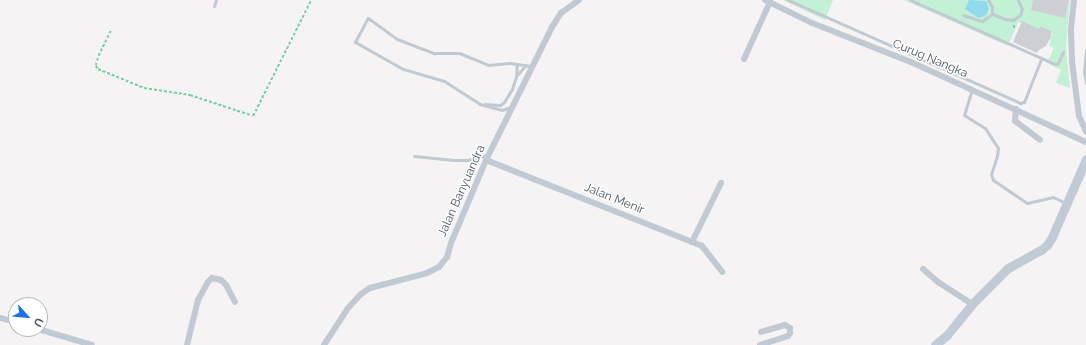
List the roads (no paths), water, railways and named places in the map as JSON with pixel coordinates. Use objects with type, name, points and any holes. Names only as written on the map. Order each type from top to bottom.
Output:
[{"type":"main road","points":[[934,345],[946,335],[972,304],[1008,268],[1041,250],[1047,245],[1067,204],[1086,159]]},
{"type":"street","name":"Jalan Banyuandra","points":[[324,345],[348,308],[361,294],[370,288],[426,273],[439,267],[446,257],[488,157],[513,107],[529,66],[557,19],[567,8],[579,0]]},
{"type":"street","points":[[1074,0],[1071,32],[1072,62],[1079,116],[1086,132]]},
{"type":"street","points":[[744,59],[767,1]]},
{"type":"street","name":"Curug Nangka","points":[[767,1],[812,23],[911,62],[1086,142]]},
{"type":"street","points":[[1016,109],[1015,121],[1040,140]]},
{"type":"street","name":"Jalan Menir","points":[[488,157],[704,247],[722,272]]},
{"type":"street","points":[[692,242],[721,184]]},
{"type":"street","points":[[923,269],[938,282],[972,304]]},
{"type":"street","points":[[187,345],[198,300],[208,282],[212,278],[221,280],[226,284],[235,302]]},
{"type":"street","points":[[760,345],[788,336],[790,333],[790,328],[785,325],[761,332]]},
{"type":"street","points":[[48,332],[92,345]]},
{"type":"lane","points":[[214,6],[216,0]]},
{"type":"lane","points":[[788,0],[1020,103],[1024,102],[1042,59]]},
{"type":"lane","points":[[910,0],[1056,64],[1063,52]]},
{"type":"lane","points":[[988,0],[992,7],[992,14]]},
{"type":"lane","points":[[992,14],[1005,19],[1013,20],[1020,15],[1022,9],[1018,0]]},
{"type":"lane","points":[[963,15],[982,21],[992,14]]},
{"type":"lane","points":[[513,107],[502,110],[480,104],[444,81],[403,69],[355,42],[368,18],[396,39],[434,53],[459,53],[488,65],[517,64],[529,66]]},
{"type":"lane","points":[[1086,50],[1086,83]]},
{"type":"lane","points":[[480,104],[500,104],[504,102],[512,89],[516,77],[517,64]]},
{"type":"lane","points":[[516,77],[529,66]]},
{"type":"lane","points":[[972,89],[964,115],[985,128],[998,148],[991,174],[993,180],[1027,204],[1053,196],[1067,204]]},
{"type":"lane","points":[[414,156],[435,160],[468,160],[488,157]]},
{"type":"water","points":[[969,0],[986,1],[989,9],[986,15],[979,18],[965,9]]}]
